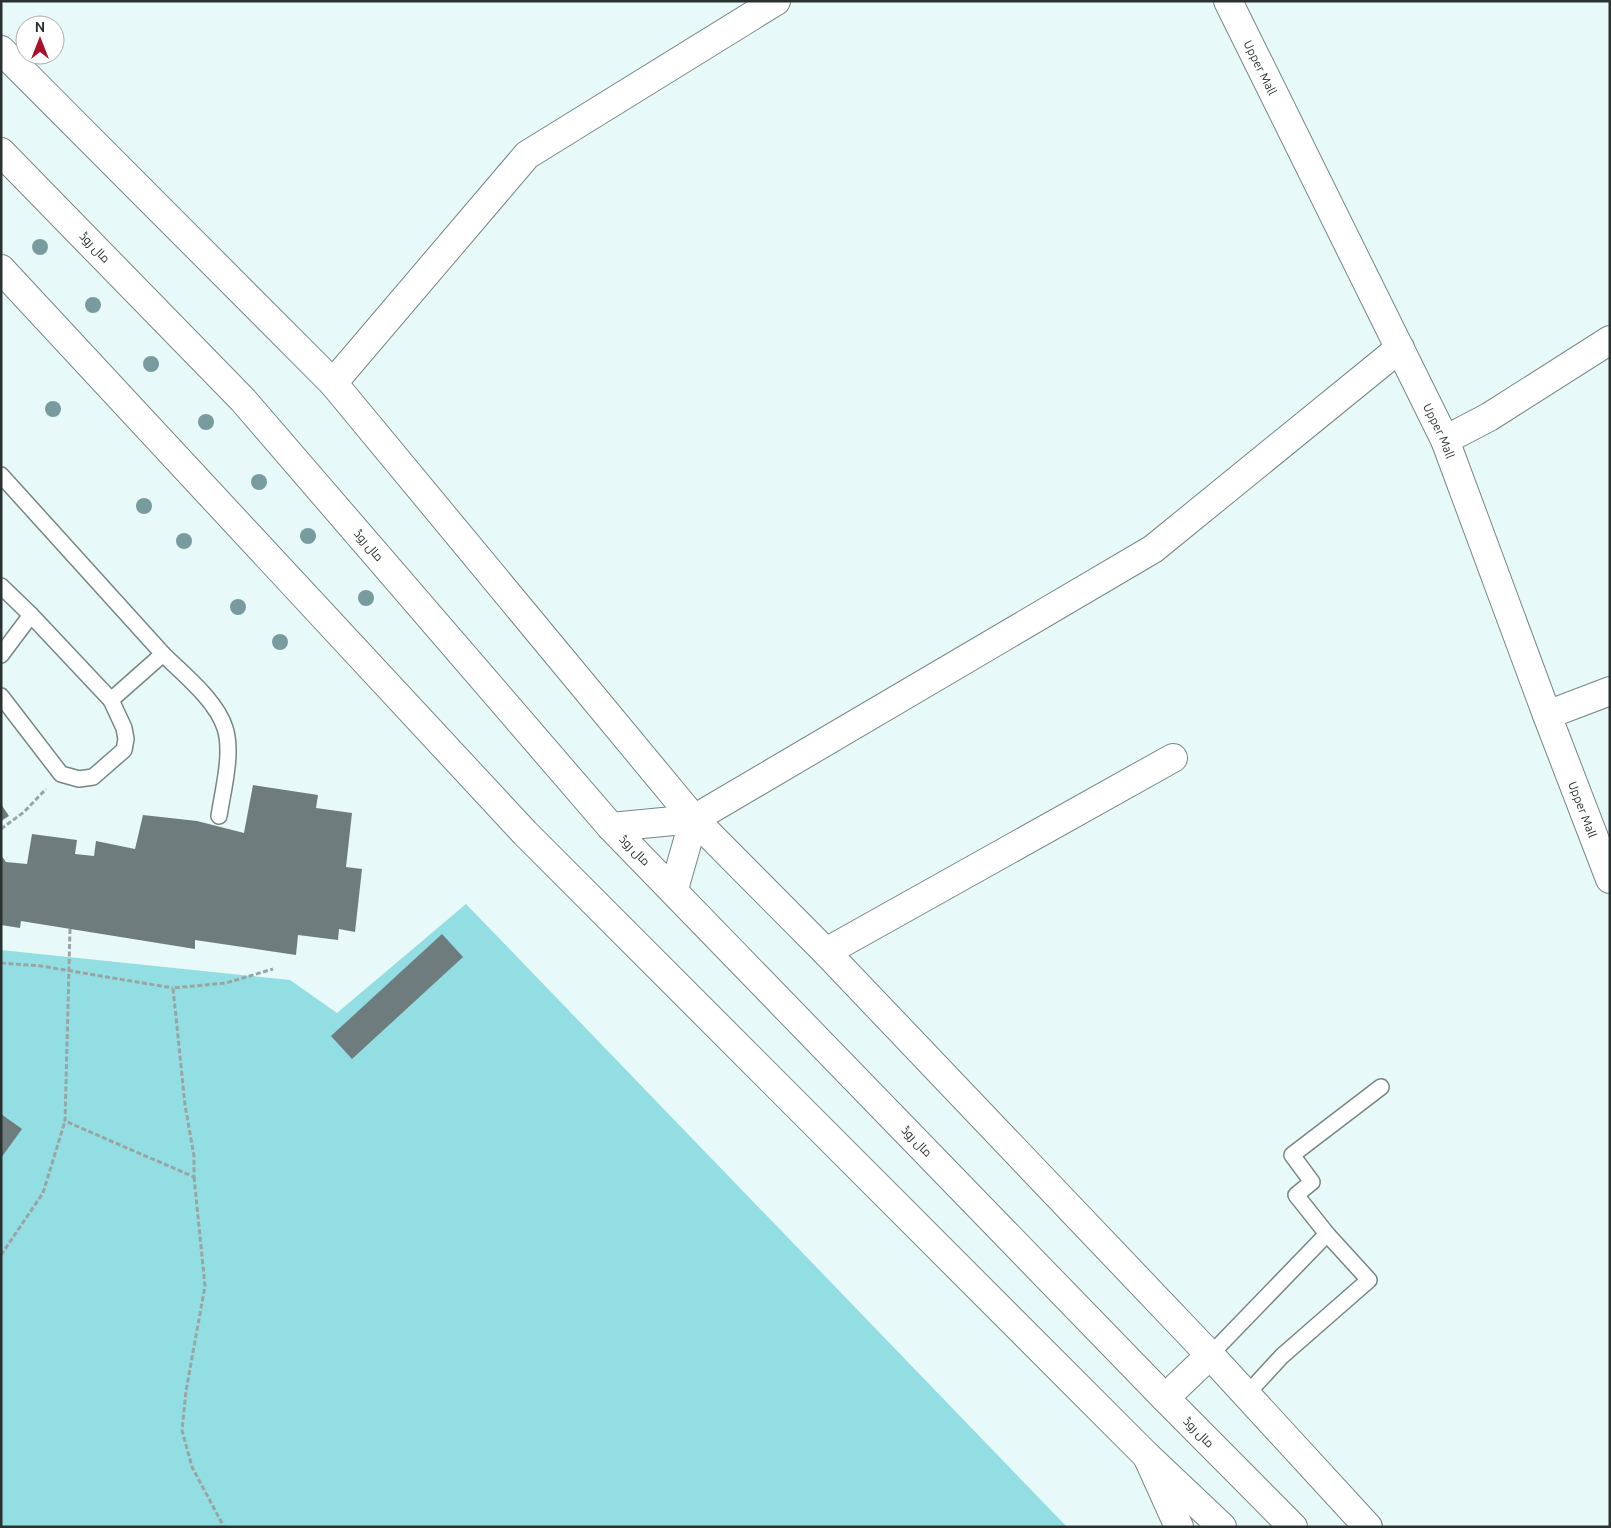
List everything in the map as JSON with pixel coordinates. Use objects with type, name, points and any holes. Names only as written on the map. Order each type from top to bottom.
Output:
[{"type":"street","points":[[333,384],[527,155],[776,1]]},
{"type":"street","name":"Upper Mall","points":[[1228,1],[1445,440],[1546,715],[1610,879]]},
{"type":"street","points":[[1,50],[333,384],[694,818],[826,952],[1210,1355],[1368,1527]]},
{"type":"street","name":"مال روڈ","points":[[1,152],[243,400],[611,827],[674,889],[1165,1398],[1293,1527]]},
{"type":"street","points":[[1,269],[525,833],[1147,1456],[1222,1527]]},
{"type":"street","points":[[1445,440],[1489,417],[1610,340]]},
{"type":"street","points":[[611,827],[694,818],[1153,549],[1400,348]]},
{"type":"street","points":[[1546,715],[1610,691]]},
{"type":"street","points":[[826,952],[1173,758]]},
{"type":"street","points":[[674,889],[694,818]]},
{"type":"street","points":[[1165,1398],[1210,1355]]},
{"type":"street","points":[[1147,1456],[1179,1527]]},
{"type":"lane","points":[[1,475],[163,654],[209,700],[225,728],[228,762],[218,816]]},
{"type":"lane","points":[[1,586],[31,615],[110,700],[124,728],[126,739],[124,750],[93,777],[79,779],[61,774],[1,696]]},
{"type":"lane","points":[[1,655],[31,615]]},
{"type":"lane","points":[[110,700],[163,654]]},
{"type":"lane","points":[[1246,1395],[1282,1356],[1369,1280],[1327,1234],[1296,1195],[1312,1182],[1292,1155],[1381,1087]]},
{"type":"lane","points":[[1210,1355],[1327,1234]]},
{"type":"path","points":[[1,828],[24,812],[61,774]]},
{"type":"path","points":[[1,1255],[43,1193],[65,1120],[70,929]]},
{"type":"path","points":[[1,963],[41,966],[173,988],[226,983],[273,969]]},
{"type":"path","points":[[173,988],[185,1106],[194,1156],[194,1177],[205,1286],[186,1391],[182,1430],[192,1467],[224,1527]]},
{"type":"path","points":[[65,1120],[194,1177]]},
{"type":"shaded area","points":[[466,904],[1067,1527],[1,1527],[1,950],[290,980],[337,1013]]},
{"type":"building","points":[[253,785],[318,795],[316,808],[352,813],[346,867],[362,869],[355,932],[339,929],[338,940],[298,935],[296,955],[195,940],[195,949],[21,921],[20,928],[1,925],[1,855],[6,862],[27,864],[32,834],[77,840],[75,854],[94,856],[96,841],[135,849],[143,815],[197,821],[244,833]]},
{"type":"building","points":[[1,804],[9,816],[1,821]]},
{"type":"building","points":[[442,934],[463,957],[352,1059],[331,1036]]},
{"type":"building","points":[[1,1114],[22,1129],[1,1158]]}]
